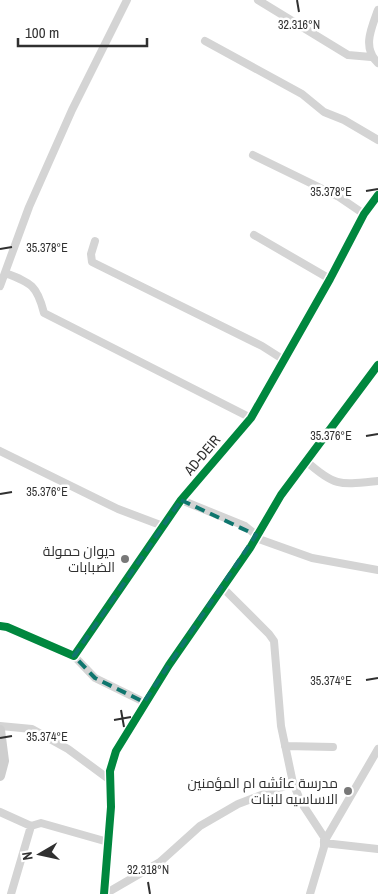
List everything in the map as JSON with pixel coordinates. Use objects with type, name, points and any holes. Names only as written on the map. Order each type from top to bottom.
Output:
[{"type":"main road","points":[[0,728],[4,761],[0,776]]},
{"type":"street","points":[[0,286],[29,207],[72,110],[127,0]]},
{"type":"street","points":[[258,0],[348,55],[371,56]]},
{"type":"street","points":[[378,10],[368,45],[371,56],[378,63]]},
{"type":"street","points":[[205,41],[302,94],[324,112],[344,120],[378,140]]},
{"type":"street","points":[[253,156],[339,197],[364,214]]},
{"type":"street","name":"AD-DEIR","points":[[74,656],[181,500],[251,418],[330,279],[364,214],[378,195]]},
{"type":"street","points":[[254,236],[330,279]]},
{"type":"street","points":[[95,241],[91,254],[92,262],[262,346],[284,360]]},
{"type":"street","points":[[5,272],[29,282],[39,294],[44,313],[251,418]]},
{"type":"street","points":[[293,783],[238,804],[200,826],[160,862],[104,894],[111,807],[110,780],[116,751],[144,702],[223,588],[306,461],[378,366]]},
{"type":"street","points":[[0,451],[118,509],[162,526]]},
{"type":"street","points":[[306,461],[327,479],[338,483],[378,481]]},
{"type":"street","points":[[181,500],[245,526],[256,536],[312,558],[378,570]]},
{"type":"street","points":[[223,588],[274,642],[276,680],[285,746],[293,783],[301,802],[322,833],[324,842]]},
{"type":"street","points":[[0,626],[7,627],[74,656],[95,678],[144,702]]},
{"type":"street","points":[[0,728],[32,729],[68,749],[110,780]]},
{"type":"street","points":[[285,746],[333,747]]},
{"type":"street","points":[[310,894],[324,842],[378,749]]},
{"type":"street","points":[[0,812],[31,826],[42,824],[108,842]]},
{"type":"street","points":[[11,894],[31,826]]},
{"type":"street","points":[[324,842],[378,848]]},
{"type":"highlighted area","points":[[181,500],[256,535],[144,702],[95,678],[74,656]]},
{"type":"cycle path","points":[[0,626],[7,627],[74,656],[181,500],[251,418],[330,279],[364,214],[378,195]]},
{"type":"cycle path","points":[[104,894],[111,807],[110,771],[116,751],[169,665],[250,548],[281,495],[378,365]]},
{"type":"place","name":"ديوان حمولة الضبابات","points":[[125,559]]},
{"type":"place","name":"مدرسة عائشه ام المؤمنين الاساسيه للبنات","points":[[348,791]]}]
